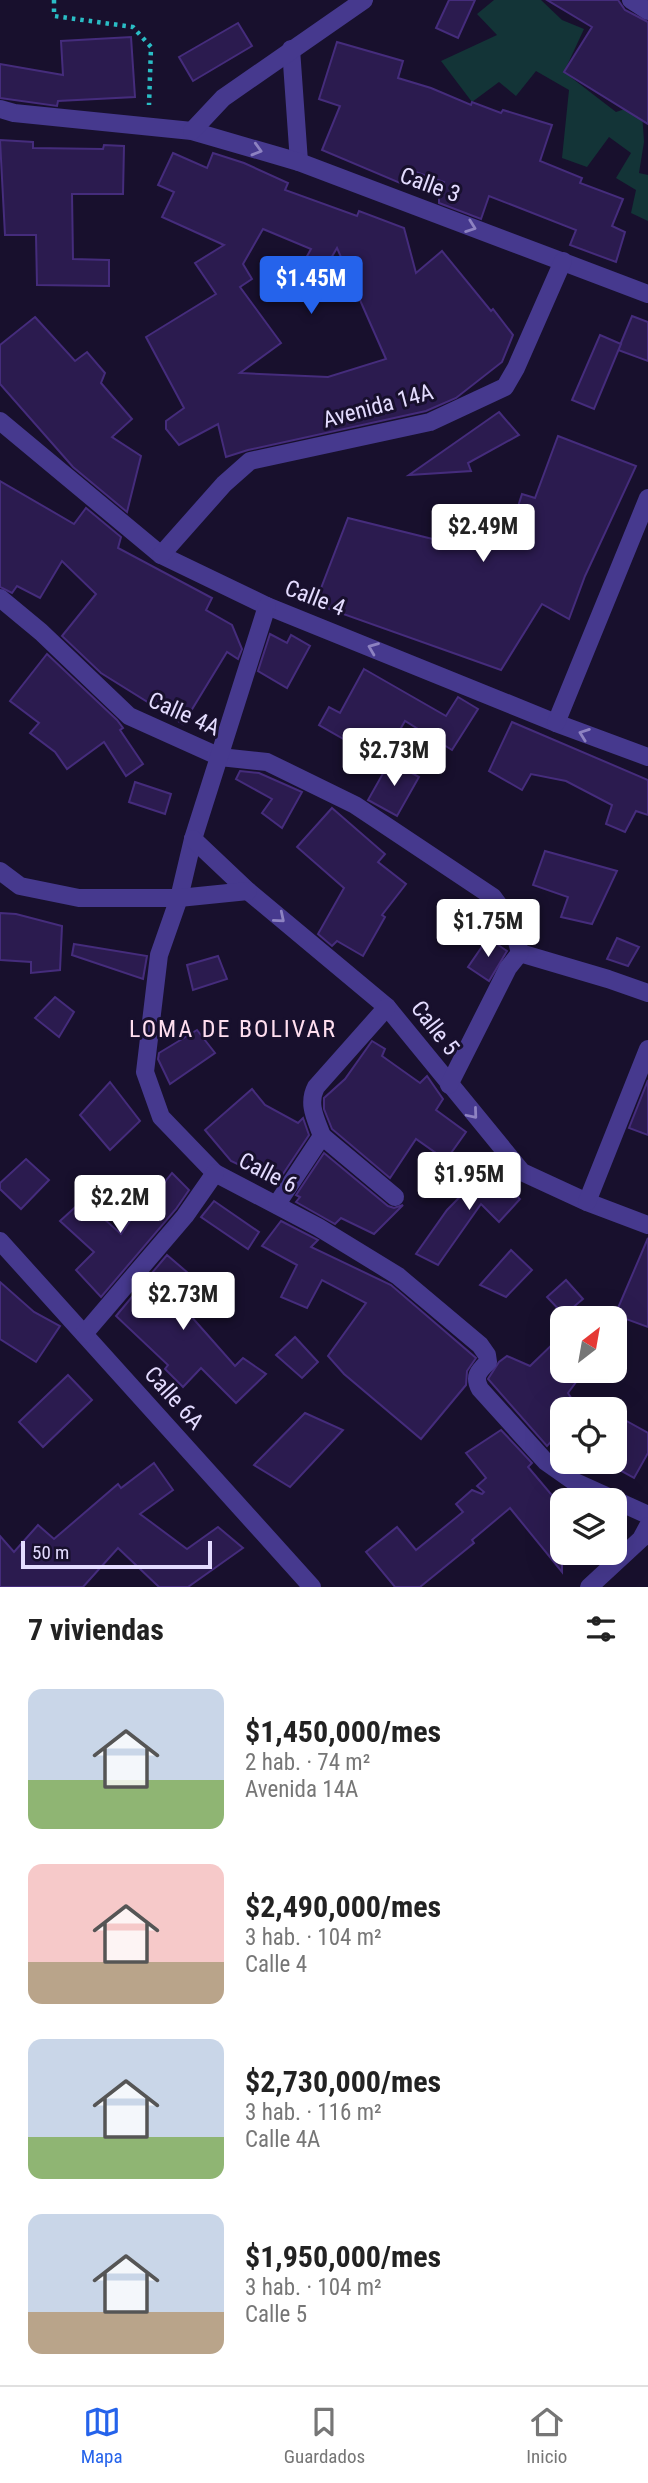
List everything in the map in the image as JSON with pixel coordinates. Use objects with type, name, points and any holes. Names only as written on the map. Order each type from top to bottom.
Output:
[{"type":"street","points":[[192,131],[223,98],[364,0]]},
{"type":"street","points":[[631,0],[648,11]]},
{"type":"street","points":[[291,49],[299,162]]},
{"type":"street","name":"Calle 3","points":[[0,109],[14,113],[192,131],[299,162],[648,294]]},
{"type":"street","name":"Avenida 14A","points":[[161,555],[224,484],[250,461],[430,422],[505,387],[563,261]]},
{"type":"street","name":"Calle 4","points":[[0,421],[161,555],[267,606],[556,723],[648,757]]},
{"type":"street","points":[[556,723],[648,498]]},
{"type":"street","name":"Calle 4A","points":[[0,598],[41,632],[129,716],[220,757],[267,762],[355,805],[493,897],[512,923],[520,953]]},
{"type":"street","name":"Calle 6","points":[[267,606],[159,955],[145,1072],[160,1117],[215,1173],[277,1204],[398,1276],[480,1345],[488,1355],[488,1362],[477,1373],[476,1381],[480,1389],[546,1462],[572,1480],[648,1515]]},
{"type":"street","name":"Calle 5","points":[[193,839],[248,891],[387,1007],[522,1172],[587,1202],[648,1225]]},
{"type":"street","points":[[0,871],[20,886],[79,898],[178,898],[248,891]]},
{"type":"street","points":[[449,1086],[508,968],[520,953],[608,978],[648,993]]},
{"type":"street","points":[[387,1007],[316,1087],[311,1096],[311,1104],[322,1136],[395,1197]]},
{"type":"street","points":[[587,1202],[648,1049]]},
{"type":"street","points":[[277,1204],[322,1136]]},
{"type":"street","points":[[84,1334],[186,1216],[215,1173]]},
{"type":"street","name":"Calle 6A","points":[[0,1241],[312,1587]]},
{"type":"street","points":[[589,1587],[641,1539],[648,1526]]},
{"type":"path","points":[[54,0],[54,16],[133,27],[151,47],[149,127]]},
{"type":"green space","points":[[494,0],[541,0],[562,20],[584,29],[564,72],[616,112],[628,108],[642,112],[644,142],[639,173],[648,175],[648,221],[631,213],[636,190],[616,178],[631,153],[609,137],[587,167],[562,158],[569,90],[536,71],[516,96],[499,82],[472,102],[441,61],[497,35],[477,14]]},
{"type":"building","points":[[449,0],[475,0],[458,38],[436,28]]},
{"type":"building","points":[[547,0],[618,0],[625,10],[648,22],[648,124],[564,72],[592,27]]},
{"type":"building","points":[[238,23],[252,46],[193,81],[179,57]]},
{"type":"building","points":[[131,37],[135,97],[58,101],[57,106],[0,98],[0,64],[63,75],[61,41]]},
{"type":"building","points":[[337,42],[403,61],[398,78],[471,105],[472,102],[501,113],[503,110],[552,125],[540,161],[582,178],[580,183],[623,199],[612,226],[625,232],[616,262],[570,245],[576,230],[489,196],[481,219],[439,203],[444,182],[405,168],[400,183],[322,150],[340,106],[319,99]]},
{"type":"building","points":[[0,140],[33,142],[33,148],[103,149],[104,145],[124,146],[123,194],[72,194],[73,259],[109,260],[109,286],[37,285],[36,235],[5,235]]},
{"type":"building","points":[[173,153],[207,168],[213,153],[244,163],[288,183],[285,190],[357,216],[359,211],[404,228],[416,273],[442,251],[513,335],[502,362],[456,398],[426,411],[226,457],[218,424],[179,445],[166,429],[166,421],[184,408],[146,337],[216,294],[195,263],[224,245],[162,217],[174,192],[158,185]],"holes":[[[263,229],[311,249],[300,269],[318,280],[337,248],[386,359],[328,377],[240,373],[281,343],[240,287],[252,279],[243,264]]]},
{"type":"building","points":[[632,316],[648,322],[648,361],[618,350]]},
{"type":"building","points":[[35,317],[75,361],[87,352],[105,373],[101,383],[132,419],[112,437],[141,456],[127,512],[73,467],[0,384],[0,345]]},
{"type":"building","points":[[600,335],[621,344],[594,409],[572,400]]},
{"type":"building","points":[[499,412],[519,435],[468,463],[471,471],[409,475]]},
{"type":"building","points":[[558,436],[636,466],[585,576],[569,619],[542,604],[501,670],[315,604],[348,518],[469,548],[474,535],[505,547],[522,494],[535,498]]},
{"type":"building","points":[[0,481],[74,524],[86,508],[121,537],[118,548],[212,598],[206,610],[232,625],[242,649],[238,659],[227,652],[183,724],[101,673],[62,636],[96,594],[62,561],[40,598],[17,586],[12,593],[0,587]]},
{"type":"building","points":[[270,634],[287,643],[291,635],[310,646],[287,688],[258,671]]},
{"type":"building","points":[[47,654],[117,720],[123,728],[120,730],[143,764],[126,776],[104,742],[67,769],[55,752],[30,733],[39,723],[10,701]]},
{"type":"building","points":[[364,669],[446,716],[458,697],[478,709],[452,750],[405,721],[382,761],[319,725],[329,707],[340,713]]},
{"type":"building","points":[[512,722],[648,780],[648,815],[636,811],[625,832],[606,824],[612,805],[566,781],[531,774],[522,790],[489,771]]},
{"type":"building","points":[[390,761],[419,777],[397,816],[368,800]]},
{"type":"building","points":[[240,771],[259,773],[302,792],[282,828],[262,813],[272,799],[236,779]]},
{"type":"building","points":[[135,782],[171,794],[165,814],[129,802]]},
{"type":"building","points":[[332,808],[385,854],[378,862],[406,884],[382,915],[385,917],[363,956],[337,941],[332,946],[318,934],[344,888],[297,847]]},
{"type":"building","points":[[545,851],[617,871],[592,924],[561,917],[568,897],[533,885]]},
{"type":"building","points":[[0,913],[16,914],[62,926],[60,970],[31,973],[31,962],[0,960]]},
{"type":"building","points":[[488,938],[507,951],[489,981],[468,967]]},
{"type":"building","points":[[617,938],[639,947],[628,966],[607,959]]},
{"type":"building","points":[[74,944],[147,956],[143,979],[72,955]]},
{"type":"building","points":[[218,956],[227,979],[193,990],[187,965]]},
{"type":"building","points":[[55,997],[74,1012],[59,1037],[35,1018]]},
{"type":"building","points":[[197,1030],[215,1053],[170,1084],[158,1059],[159,1053]]},
{"type":"building","points":[[372,1041],[385,1049],[382,1056],[420,1083],[427,1076],[443,1099],[436,1110],[466,1132],[446,1160],[416,1139],[390,1178],[332,1129],[324,1109],[324,1098],[345,1079]]},
{"type":"building","points":[[648,1080],[648,1135],[629,1128]]},
{"type":"building","points":[[110,1082],[140,1121],[110,1150],[80,1115]]},
{"type":"building","points":[[252,1089],[265,1105],[298,1123],[303,1118],[309,1135],[277,1183],[231,1161],[205,1130]]},
{"type":"building","points":[[324,1153],[388,1206],[394,1208],[403,1205],[374,1234],[341,1218],[335,1224],[296,1202],[300,1197],[296,1195]]},
{"type":"building","points":[[26,1159],[49,1180],[21,1209],[0,1189],[0,1183]]},
{"type":"building","points":[[497,1159],[505,1169],[498,1179],[520,1199],[499,1222],[481,1204],[438,1265],[416,1254],[447,1210]]},
{"type":"building","points":[[172,1173],[189,1190],[101,1297],[76,1270],[94,1252],[60,1221],[83,1200],[121,1234],[138,1209],[141,1212]]},
{"type":"building","points":[[214,1201],[259,1232],[248,1249],[201,1217]]},
{"type":"building","points":[[281,1221],[318,1240],[311,1247],[391,1285],[476,1358],[467,1371],[466,1385],[421,1439],[344,1374],[328,1356],[366,1303],[322,1280],[307,1308],[281,1297],[297,1265],[262,1246]]},
{"type":"building","points":[[648,1238],[648,1327],[627,1319],[627,1306],[619,1306]]},
{"type":"building","points":[[511,1250],[532,1270],[506,1297],[480,1285]]},
{"type":"building","points":[[167,1255],[202,1285],[182,1306],[235,1366],[243,1358],[266,1374],[236,1403],[201,1368],[183,1387],[165,1369],[168,1365],[116,1316]]},
{"type":"building","points":[[566,1280],[583,1299],[575,1306],[556,1306],[547,1297]]},
{"type":"building","points":[[0,1282],[34,1312],[60,1326],[36,1362],[0,1339]]},
{"type":"building","points":[[295,1337],[318,1362],[302,1378],[276,1355]]},
{"type":"building","points":[[550,1347],[550,1383],[575,1383],[568,1393],[570,1397],[550,1397],[550,1443],[547,1446],[488,1379],[499,1362],[507,1356],[530,1366]]},
{"type":"building","points":[[68,1375],[92,1400],[43,1447],[19,1422]]},
{"type":"building","points":[[305,1413],[343,1430],[290,1487],[254,1465]]},
{"type":"building","points":[[627,1421],[648,1433],[648,1453],[634,1478],[627,1474]]},
{"type":"building","points":[[501,1430],[532,1463],[528,1467],[550,1493],[550,1557],[510,1508],[472,1540],[474,1543],[420,1587],[395,1587],[366,1552],[397,1527],[416,1550],[463,1512],[456,1504],[472,1490],[482,1494],[484,1492],[477,1486],[486,1478],[466,1453]]},
{"type":"building","points":[[154,1463],[173,1490],[140,1514],[187,1549],[218,1527],[243,1548],[188,1587],[159,1587],[118,1548],[83,1587],[0,1587],[0,1536],[14,1552],[38,1525],[54,1539],[118,1484],[121,1488]]},
{"type":"district","name":"LOMA DE BOLIVAR","points":[[233,1029]]}]
